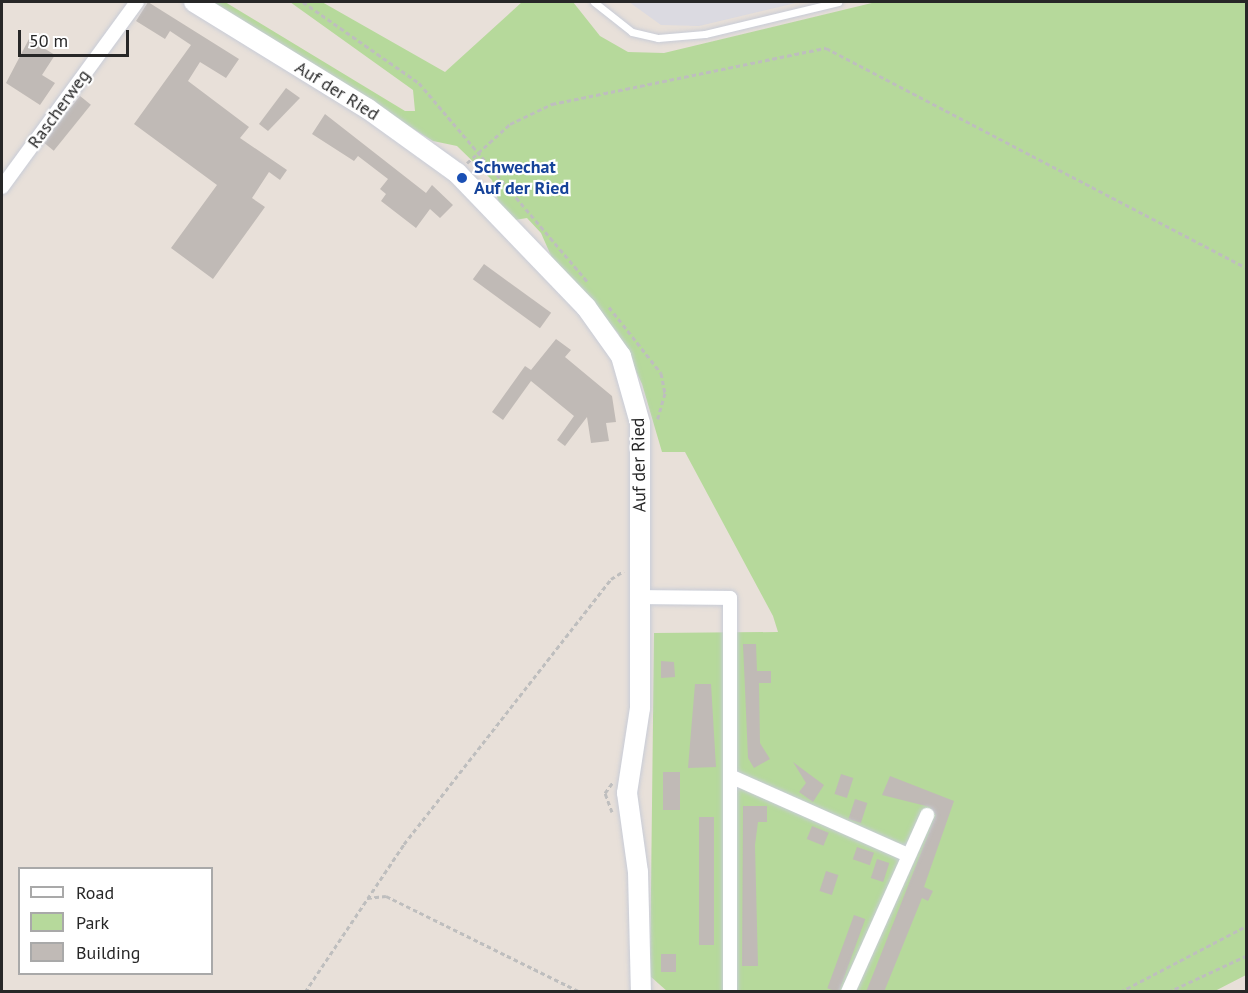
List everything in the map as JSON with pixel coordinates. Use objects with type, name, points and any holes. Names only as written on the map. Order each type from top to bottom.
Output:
[{"type":"main road","name":"Auf der Ried","points":[[194,2],[369,109],[457,173],[586,307],[633,383],[640,423],[640,708],[627,782],[638,872],[641,992]]},
{"type":"street","name":"Rascherweg","points":[[2,187],[137,2]]},
{"type":"street","points":[[640,597],[730,598],[732,777],[730,992]]},
{"type":"street","points":[[732,777],[908,855]]},
{"type":"street","points":[[848,992],[927,814]]},
{"type":"lane","points":[[594,2],[632,32],[658,38],[705,34],[838,2]]},
{"type":"path","points":[[303,2],[419,83],[594,289]]},
{"type":"path","points":[[477,152],[510,124],[552,104],[826,48],[1246,268]]},
{"type":"path","points":[[601,298],[661,374],[665,393],[657,431]]},
{"type":"path","points":[[305,992],[366,898],[611,579],[640,566]]},
{"type":"path","points":[[617,824],[605,793],[611,782],[627,782]]},
{"type":"path","points":[[366,898],[386,896],[580,992]]},
{"type":"path","points":[[1120,992],[1246,926]]},
{"type":"path","points":[[1168,992],[1246,956]]},
{"type":"shaded area","points":[[629,2],[800,2],[699,26],[661,25]]},
{"type":"green space","points":[[208,2],[225,2],[405,111],[415,111],[413,90],[290,2],[322,2],[445,72],[522,2],[573,2],[600,36],[628,52],[664,53],[876,2],[1246,2],[1246,975],[1213,992],[668,992],[650,976],[654,633],[778,632],[773,616],[685,452],[662,452],[642,384],[618,333],[552,258],[541,233],[527,218],[515,220],[499,203],[492,180],[457,146],[433,141]]},
{"type":"building","points":[[148,2],[239,59],[226,78],[200,62],[188,81],[249,127],[240,138],[287,170],[280,180],[269,172],[252,198],[265,207],[213,279],[171,248],[217,185],[134,124],[191,45],[170,31],[165,39],[136,21]]},
{"type":"building","points":[[29,39],[55,55],[42,75],[55,83],[40,105],[6,83]]},
{"type":"building","points":[[286,88],[300,98],[268,131],[259,124]]},
{"type":"building","points":[[80,96],[91,105],[54,151],[43,142]]},
{"type":"building","points":[[325,114],[426,193],[432,185],[453,205],[440,218],[430,209],[416,228],[381,201],[386,194],[380,189],[388,179],[358,156],[354,161],[312,134]]},
{"type":"building","points":[[484,264],[551,313],[540,328],[473,279]]},
{"type":"building","points":[[556,339],[571,350],[565,357],[612,396],[616,422],[606,423],[609,441],[591,443],[587,417],[565,446],[557,440],[574,416],[531,381],[503,420],[492,412],[525,366],[531,370]]},
{"type":"building","points":[[743,644],[756,644],[757,671],[771,671],[771,683],[759,683],[760,743],[770,759],[754,768],[748,758]]},
{"type":"building","points":[[661,661],[674,662],[675,677],[661,678]]},
{"type":"building","points":[[695,684],[711,684],[716,767],[688,768]]},
{"type":"building","points":[[793,762],[824,785],[813,802],[799,792],[806,783]]},
{"type":"building","points":[[663,772],[680,772],[680,810],[663,810]]},
{"type":"building","points":[[841,774],[853,778],[847,798],[835,794]]},
{"type":"building","points":[[890,776],[954,801],[924,887],[933,891],[928,901],[922,898],[884,992],[866,992],[936,815],[930,807],[882,795]]},
{"type":"building","points":[[855,799],[867,803],[861,823],[849,819]]},
{"type":"building","points":[[743,806],[767,806],[767,822],[758,822],[755,845],[758,966],[742,966]]},
{"type":"building","points":[[699,817],[714,817],[714,945],[699,945]]},
{"type":"building","points":[[812,826],[829,833],[823,846],[807,839]]},
{"type":"building","points":[[857,847],[874,853],[870,865],[853,859]]},
{"type":"building","points":[[877,859],[889,863],[883,882],[871,878]]},
{"type":"building","points":[[826,871],[838,875],[832,895],[820,891]]},
{"type":"building","points":[[854,915],[865,919],[839,992],[827,988]]},
{"type":"building","points":[[661,954],[676,954],[676,972],[661,972]]},
{"type":"place","name":"Schwechat Auf der Ried","points":[[462,178]]}]
